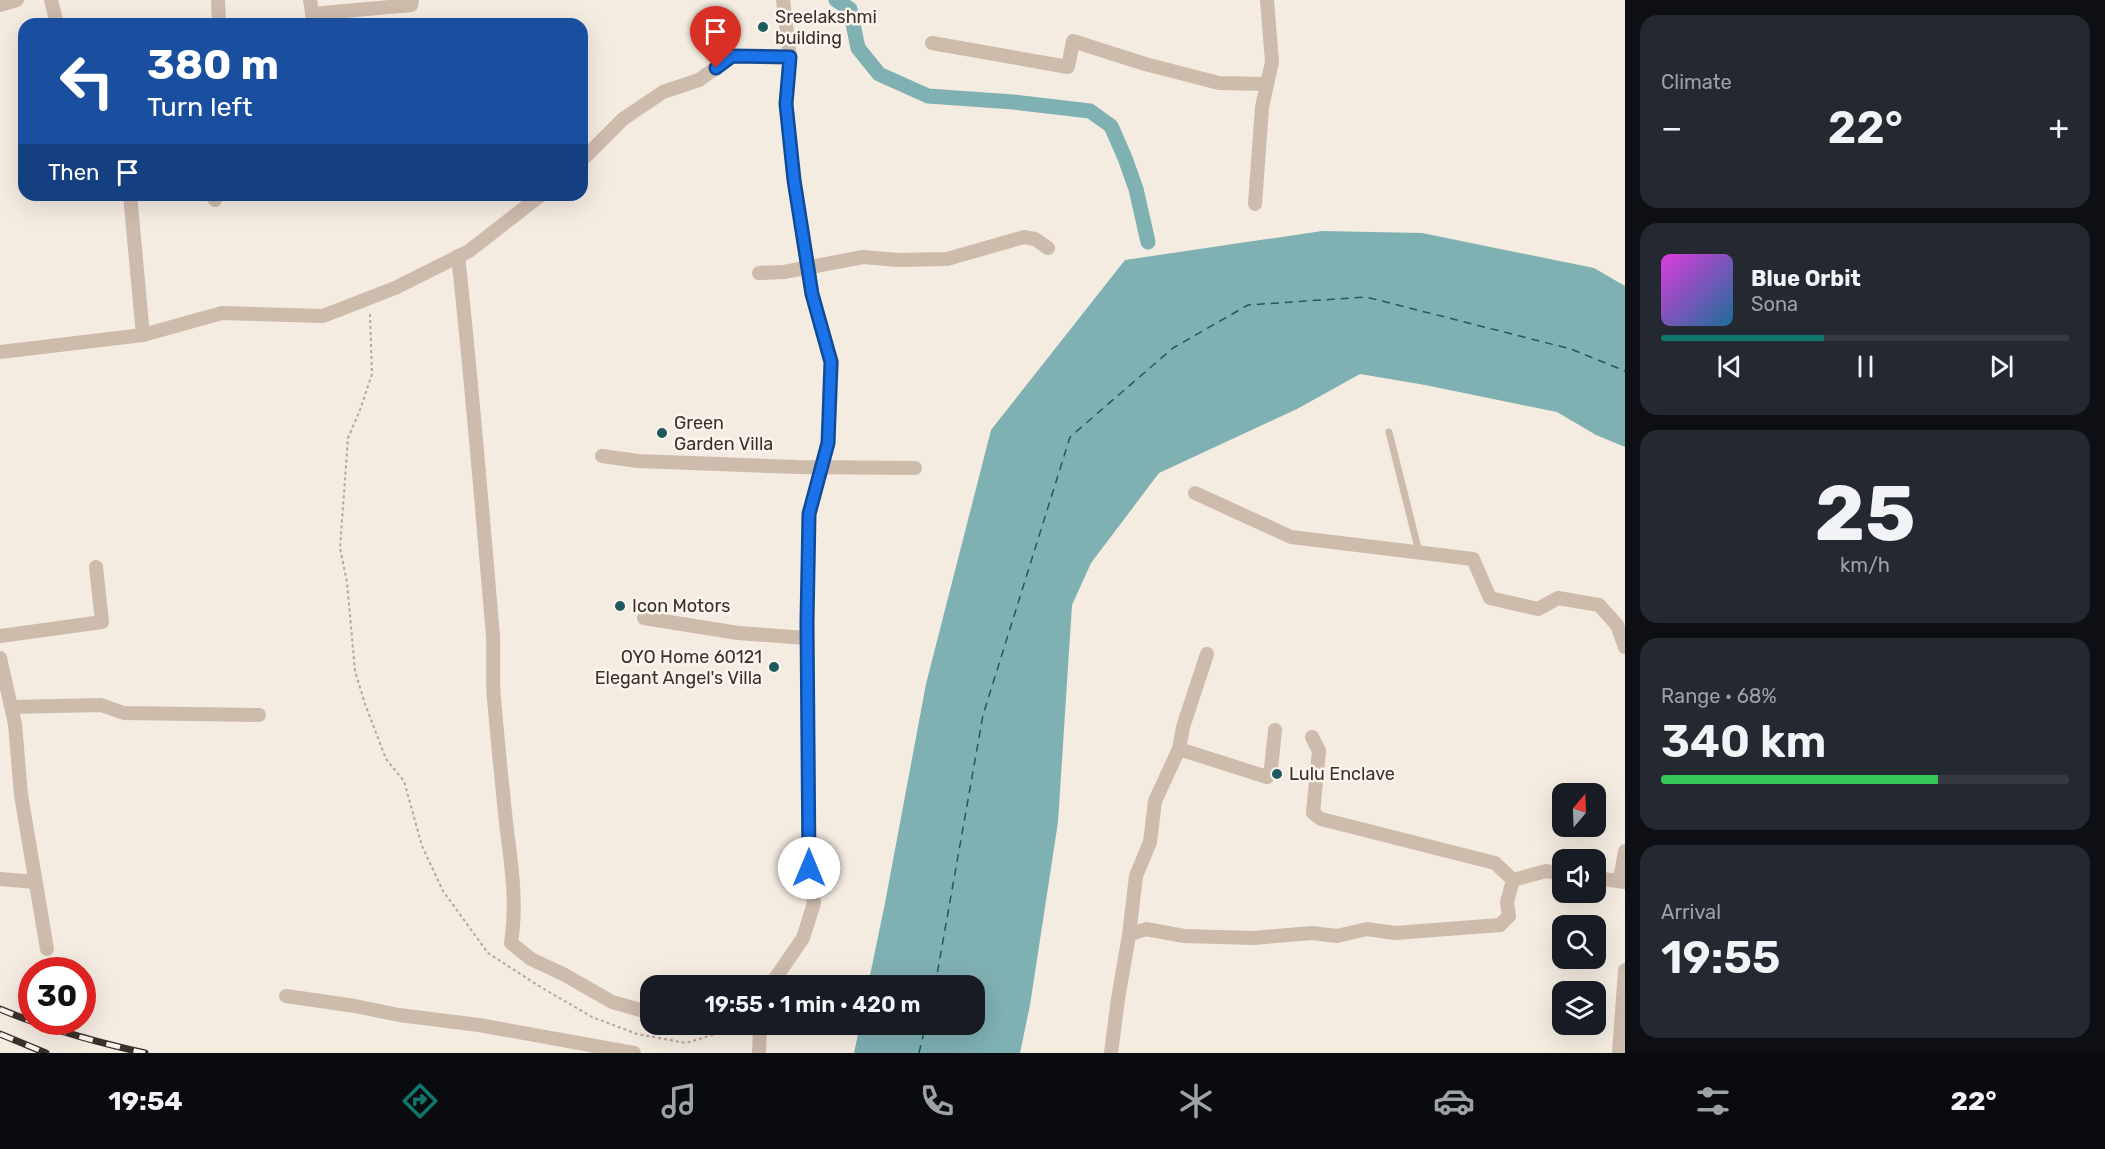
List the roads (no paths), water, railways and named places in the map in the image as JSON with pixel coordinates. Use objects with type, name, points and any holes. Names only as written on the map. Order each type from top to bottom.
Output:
[{"type":"street","points":[[0,5],[17,0]]},
{"type":"street","points":[[51,0],[56,18]]},
{"type":"street","points":[[218,0],[219,18]]},
{"type":"street","points":[[312,13],[411,4],[412,0]]},
{"type":"street","points":[[774,0],[786,18]]},
{"type":"street","points":[[778,975],[803,938],[814,903],[809,868],[807,638],[809,514],[828,443],[831,362],[812,294],[794,180],[786,104],[790,57],[783,0]]},
{"type":"street","points":[[1255,204],[1262,106],[1272,62],[1267,0]]},
{"type":"street","points":[[932,44],[1068,67],[1073,41],[1219,84],[1267,84]]},
{"type":"street","points":[[588,154],[623,119],[663,92],[699,80],[732,56],[790,57]]},
{"type":"street","points":[[131,201],[143,335]]},
{"type":"street","points":[[0,352],[143,335],[222,313],[323,316],[395,288],[469,251],[533,201]]},
{"type":"street","points":[[759,273],[784,272],[863,257],[898,260],[947,259],[1024,237],[1035,239],[1048,248]]},
{"type":"street","points":[[458,256],[480,476],[493,638],[494,698],[507,831],[512,856],[515,905],[511,943],[531,959],[565,975],[612,1002],[640,1010]]},
{"type":"street","points":[[602,456],[638,461],[915,468]]},
{"type":"street","points":[[1195,493],[1291,537],[1473,559],[1490,598],[1538,609],[1558,598],[1599,605],[1621,624],[1625,647]]},
{"type":"street","points":[[0,636],[102,622],[96,567]]},
{"type":"street","points":[[644,618],[738,633],[807,638]]},
{"type":"street","points":[[0,649],[15,724],[21,795],[47,949]]},
{"type":"street","points":[[1111,1053],[1136,876],[1150,842],[1155,801],[1179,749],[1183,727],[1207,654]]},
{"type":"street","points":[[12,707],[100,705],[124,713],[259,715]]},
{"type":"street","points":[[1179,749],[1267,777],[1271,769],[1275,730]]},
{"type":"street","points":[[1312,737],[1319,751],[1313,813],[1322,819],[1495,863],[1513,880]]},
{"type":"street","points":[[1606,879],[1622,881],[1625,851]]},
{"type":"street","points":[[1513,880],[1546,871],[1552,872]]},
{"type":"street","points":[[0,879],[35,882]]},
{"type":"street","points":[[1129,935],[1146,929],[1184,936],[1253,938],[1312,933],[1337,936],[1367,929],[1395,933],[1500,925],[1509,916],[1507,902],[1513,880]]},
{"type":"street","points":[[1619,1053],[1625,970]]},
{"type":"street","points":[[286,996],[399,1015],[479,1025],[634,1053]]},
{"type":"street","points":[[759,1053],[760,1035]]},
{"type":"lane","points":[[1389,432],[1420,553]]},
{"type":"water","points":[[1322,231],[1422,233],[1594,268],[1625,286],[1625,447],[1596,435],[1557,412],[1360,374],[1297,409],[1159,473],[1091,563],[1072,605],[1058,822],[1030,1005],[1020,1053],[854,1053],[858,1035],[985,1035],[985,975],[870,975],[926,684],[991,430],[1125,260]]},
{"type":"waterway","points":[[836,0],[850,9],[858,48],[879,74],[928,96],[1013,102],[1090,111],[1111,126],[1136,189],[1148,242]]},
{"type":"railway","points":[[0,1009],[72,1034],[145,1053]]},
{"type":"railway","points":[[0,1034],[46,1053]]},
{"type":"place","name":"Sreelakshmi building","points":[[763,27]]},
{"type":"place","name":"Green Garden Villa","points":[[662,433]]},
{"type":"place","name":"Icon Motors","points":[[620,606]]},
{"type":"place","name":"OYO Home 60121 Elegant Angel's Villa","points":[[774,667]]},
{"type":"place","name":"Lulu Enclave","points":[[1277,774]]}]
